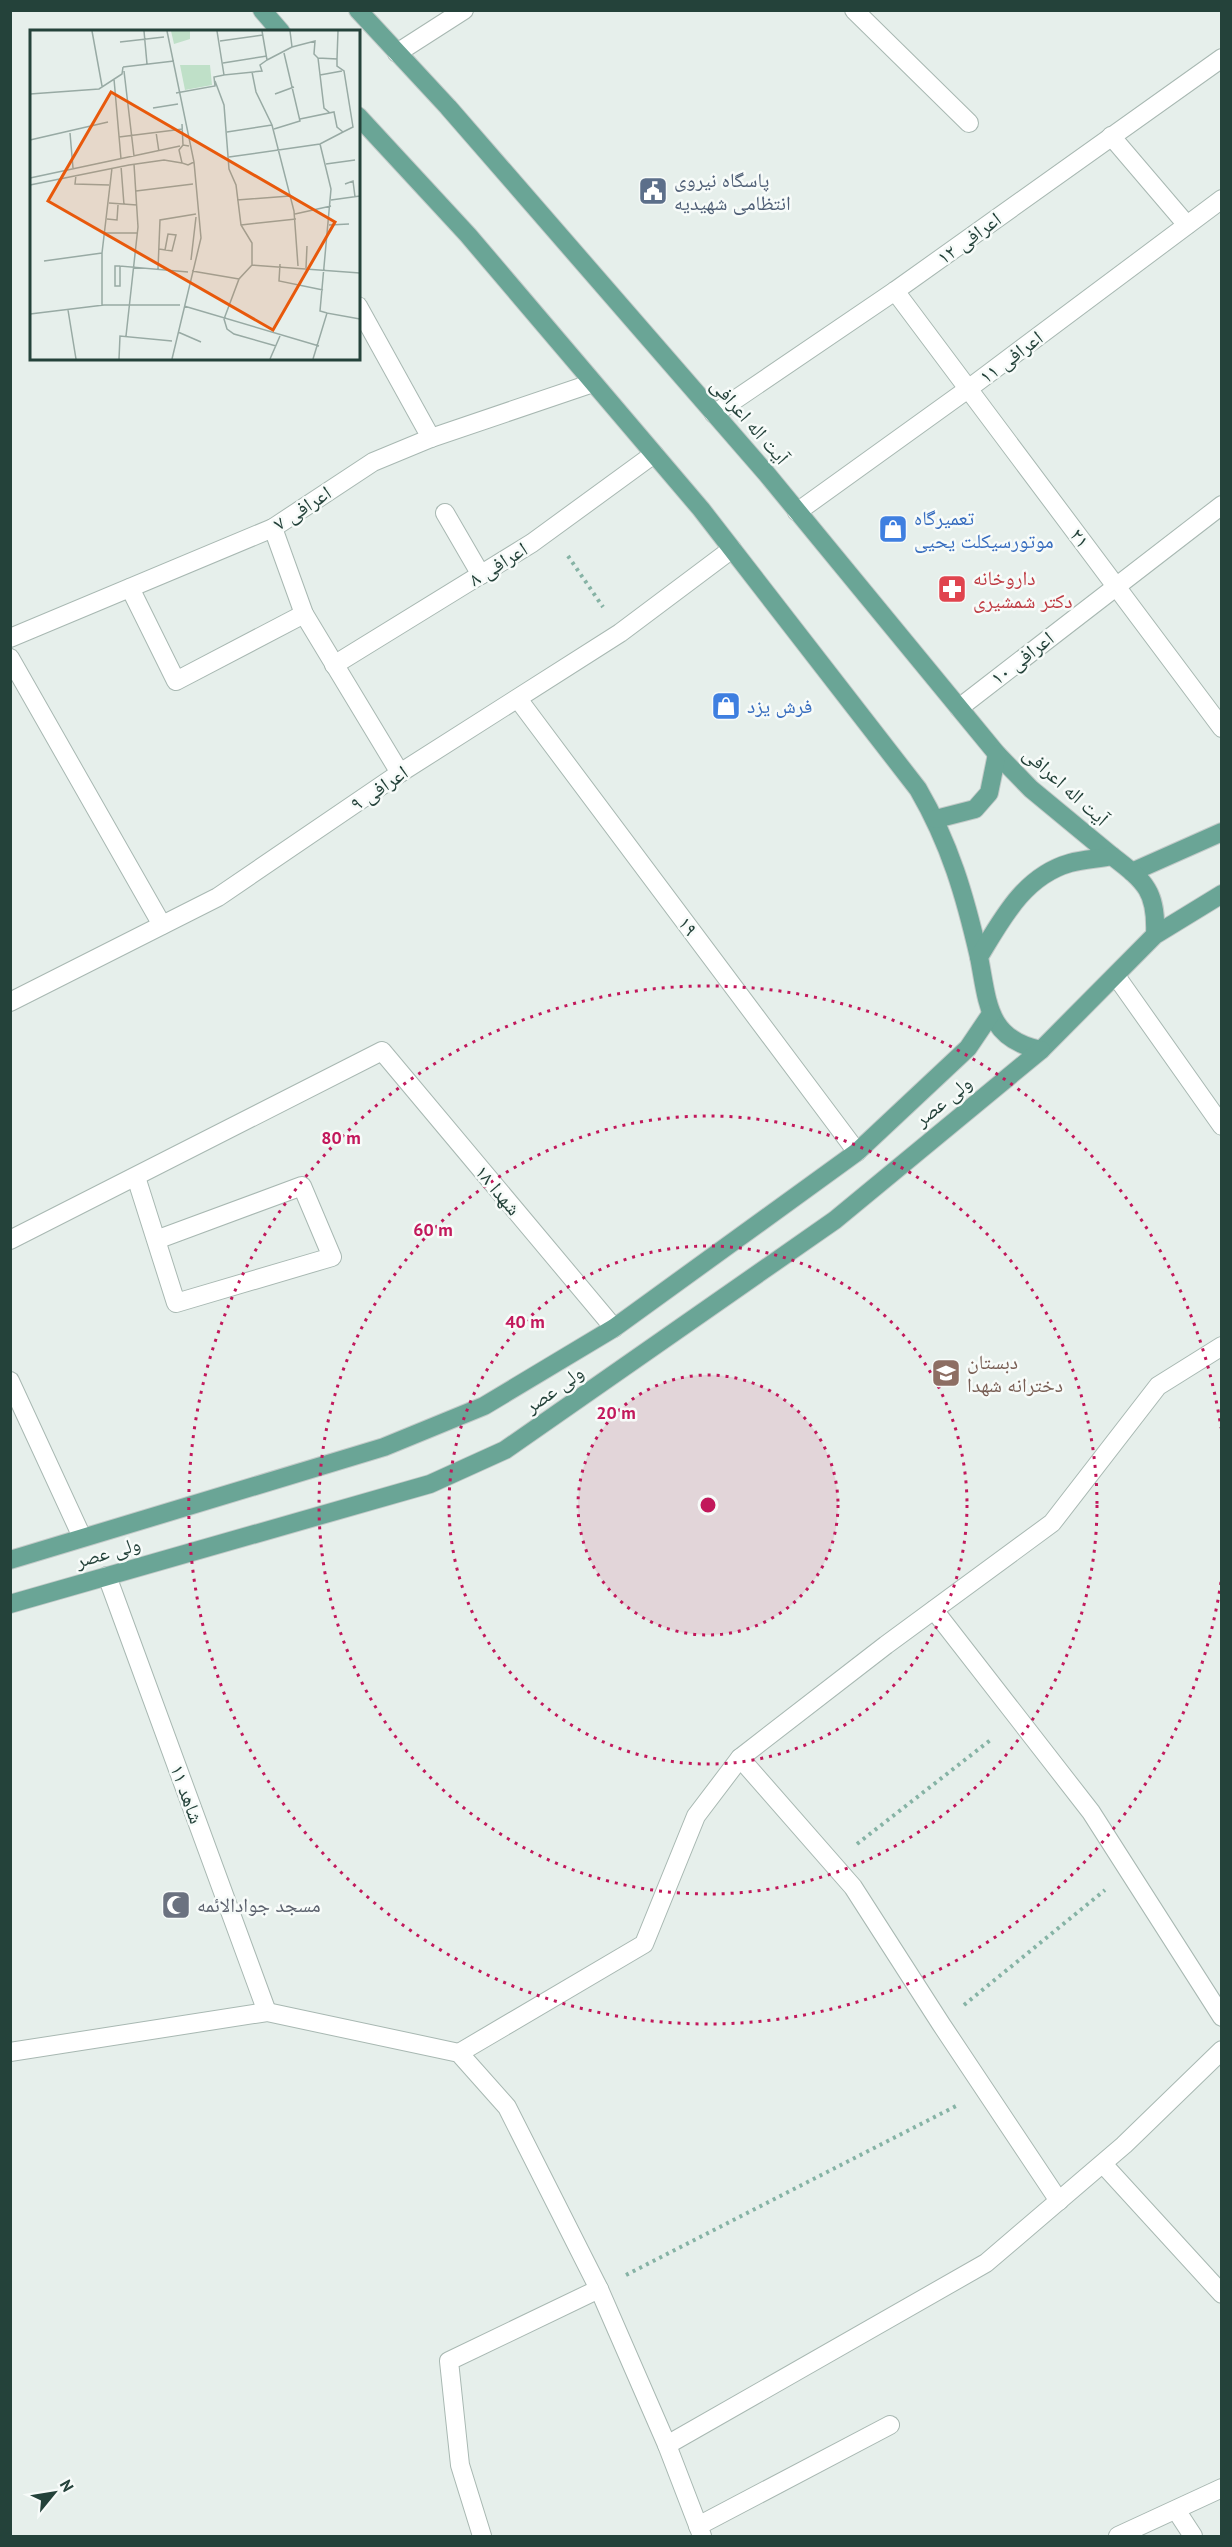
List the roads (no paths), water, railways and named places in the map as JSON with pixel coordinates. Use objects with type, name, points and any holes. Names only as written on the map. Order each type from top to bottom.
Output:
[{"type":"main road","points":[[262,10],[279,30]]},
{"type":"main road","name":"آیت اله اعرافی","points":[[358,10],[455,116],[714,414],[997,753],[1031,789],[1112,856]]},
{"type":"main road","points":[[360,118],[468,236],[654,454],[732,549],[918,789],[936,819],[960,883],[991,1014],[1002,1032],[1020,1046],[1041,1050],[1155,935],[1221,894]]},
{"type":"main road","points":[[936,819],[975,809],[989,793],[997,753]]},
{"type":"main road","points":[[1132,872],[1221,832]]},
{"type":"main road","points":[[979,957],[1007,910],[1036,880],[1069,863],[1112,856],[1132,872],[1148,890],[1156,909],[1155,935]]},
{"type":"main road","name":"ولی عصر","points":[[10,1560],[384,1447],[484,1406],[614,1328],[857,1152],[968,1048],[991,1014]]},
{"type":"main road","name":"ولی عصر","points":[[10,1604],[430,1484],[505,1450],[835,1220],[1041,1050]]},
{"type":"street","points":[[397,52],[464,10]]},
{"type":"street","points":[[854,10],[969,123]]},
{"type":"street","name":"اعرافی ۱۲","points":[[714,414],[895,291],[1221,58]]},
{"type":"street","points":[[1111,136],[1187,225]]},
{"type":"street","name":"اعرافی ۱۱","points":[[798,512],[968,390],[1221,199]]},
{"type":"street","name":"۲۱","points":[[895,291],[1221,728]]},
{"type":"street","points":[[360,310],[432,438]]},
{"type":"street","name":"اعرافی ۷","points":[[10,638],[273,528],[373,462],[432,438],[593,383]]},
{"type":"street","name":"اعرافی ۸","points":[[334,665],[551,530],[654,454]]},
{"type":"street","name":"اعرافی ۱۰","points":[[959,708],[1114,585],[1221,505]]},
{"type":"street","points":[[445,513],[481,575]]},
{"type":"street","points":[[273,528],[304,614],[400,773]]},
{"type":"street","name":"اعرافی ۹","points":[[10,1002],[218,897],[400,773],[621,633],[732,549]]},
{"type":"street","points":[[130,588],[176,681],[304,614]]},
{"type":"street","points":[[10,658],[162,925]]},
{"type":"street","name":"۱۹","points":[[518,699],[857,1152]]},
{"type":"street","points":[[1116,976],[1221,1126]]},
{"type":"street","name":"شهدا ۱۸","points":[[136,1177],[382,1051],[614,1328]]},
{"type":"street","points":[[10,1240],[136,1177],[156,1240],[176,1303],[332,1257],[302,1186],[156,1240]]},
{"type":"street","points":[[459,2053],[644,1944],[696,1816],[741,1758],[1052,1523],[1158,1386],[1221,1347]]},
{"type":"street","points":[[10,1381],[82,1537]]},
{"type":"street","name":"شاهد ۱۱","points":[[107,1576],[267,2012]]},
{"type":"street","points":[[934,1610],[1091,1812],[1221,2017]]},
{"type":"street","points":[[741,1758],[853,1887],[1059,2201]]},
{"type":"street","points":[[10,2052],[267,2012],[459,2053],[507,2108],[598,2289],[667,2445],[700,2531],[890,2425]]},
{"type":"street","points":[[667,2445],[986,2263],[1103,2164],[1221,2050]]},
{"type":"street","points":[[1103,2164],[1221,2294]]},
{"type":"street","points":[[482,2536],[460,2465],[449,2361],[598,2289]]},
{"type":"street","points":[[1118,2536],[1221,2488]]},
{"type":"street","points":[[1176,2510],[1193,2536]]},
{"type":"place","name":"پاسگاه نیروی انتظامی شهیدیه","points":[[653,191]]},
{"type":"place","name":"تعمیرگاه موتورسیکلت یحیی","points":[[893,529]]},
{"type":"place","name":"داروخانه دکتر شمشیری","points":[[952,589]]},
{"type":"place","name":"فرش یزد","points":[[726,706]]},
{"type":"place","name":"دبستان دخترانه شهدا","points":[[946,1373]]},
{"type":"place","name":"مسجد جوادالائمه","points":[[176,1905]]}]
